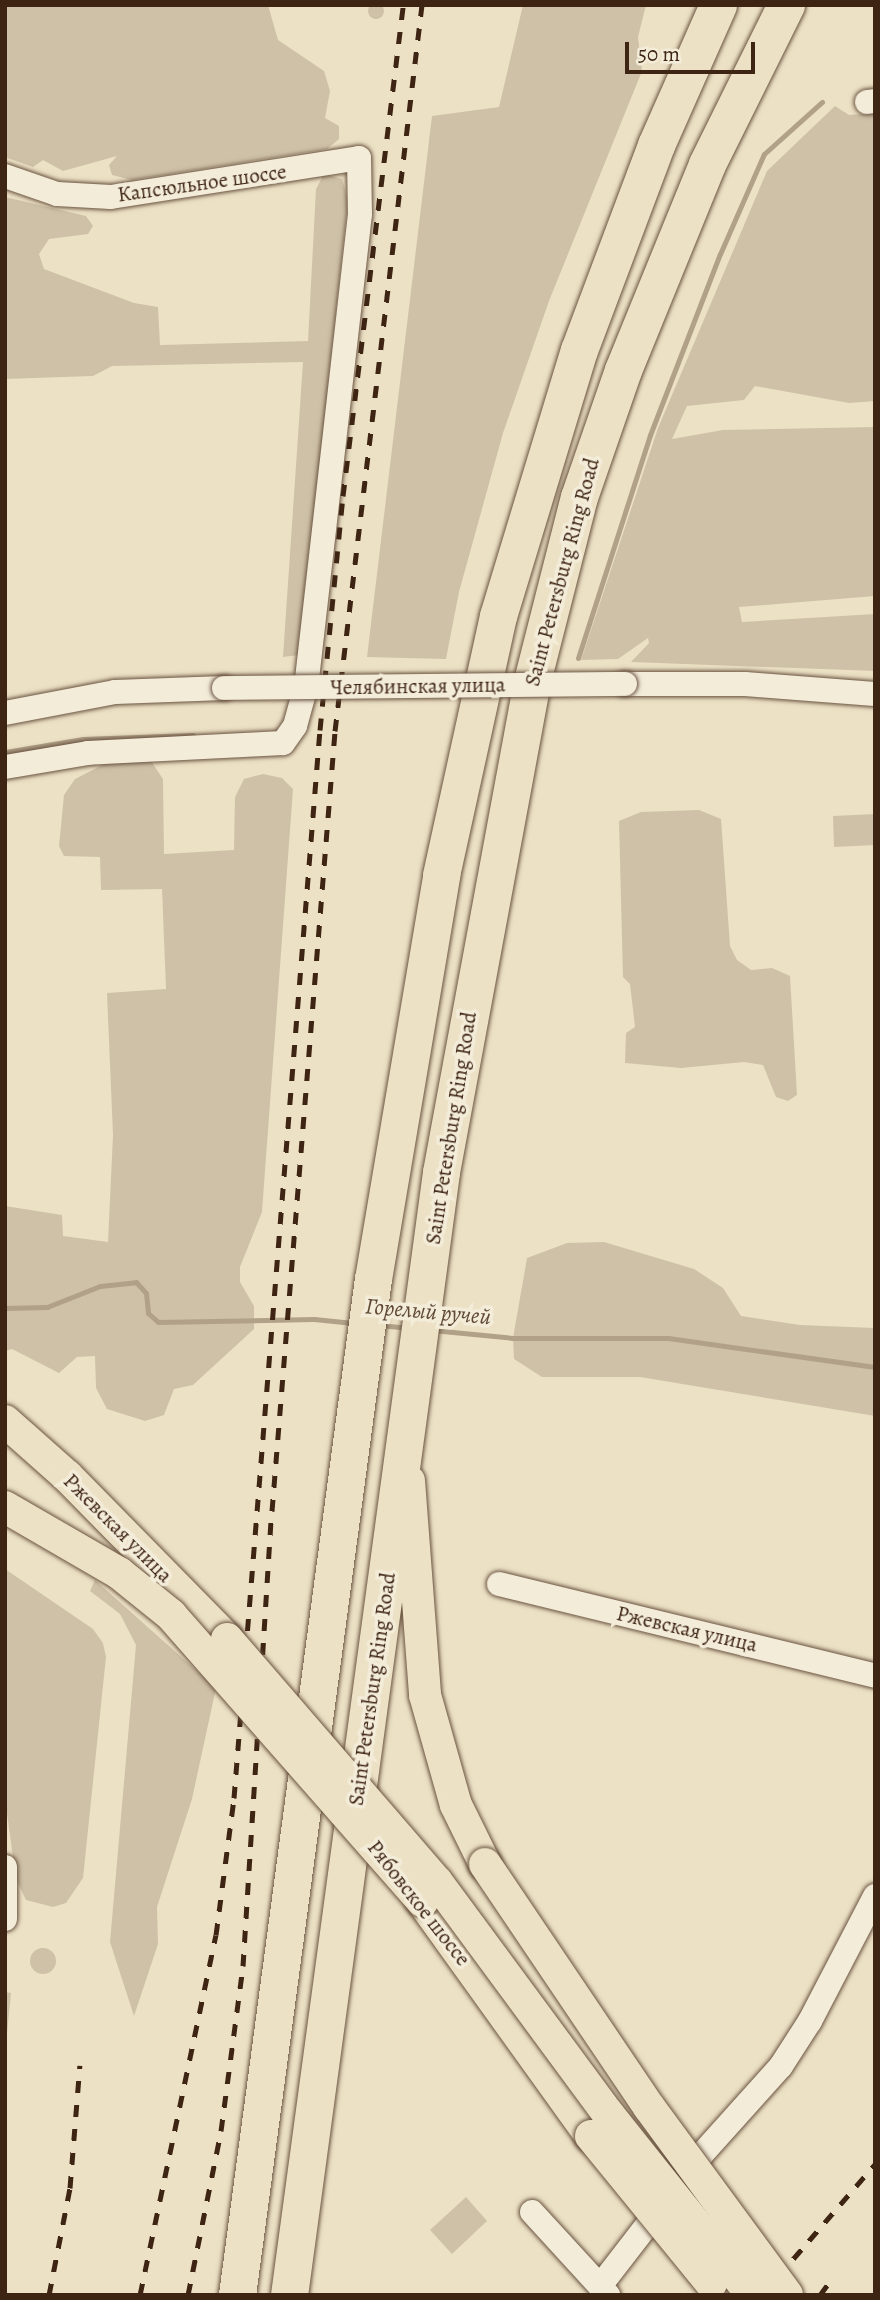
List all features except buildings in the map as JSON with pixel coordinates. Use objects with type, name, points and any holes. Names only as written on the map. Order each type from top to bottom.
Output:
[{"type":"highway","points":[[237,2295],[373,1279],[440,875],[498,617],[579,350],[656,145],[718,5]]},
{"type":"highway","name":"Saint Petersburg Ring Road","points":[[289,2295],[438,1204],[532,681],[579,497],[623,370],[707,164],[786,5]]},
{"type":"main road","name":"Ржевская улица","points":[[5,1421],[68,1476],[227,1639]]},
{"type":"main road","points":[[406,1436],[425,1695],[456,1805],[485,1864],[649,2106],[788,2295]]},
{"type":"main road","name":"Рябовское шоссе","points":[[5,1507],[119,1573],[160,1606],[263,1716],[422,1901],[591,2136],[720,2295]]},
{"type":"main road","name":"Рябовское шоссе","points":[[227,1639],[298,1716],[437,1882],[609,2115],[752,2295]]},
{"type":"street","name":"Капсюльное шоссе","points":[[5,176],[57,194],[111,197],[359,158],[360,214],[306,686],[295,726],[283,743],[88,753],[5,767]]},
{"type":"street","name":"Челябинская улица","points":[[5,713],[115,692],[224,688],[745,684],[875,694]]},
{"type":"street","name":"Ржевская улица","points":[[499,1584],[875,1676]]},
{"type":"street","points":[[5,1867],[5,1919]]},
{"type":"street","points":[[532,2212],[604,2290],[702,2154],[781,2066],[810,2021],[875,1896]]},
{"type":"shaded area","points":[[373,3],[379,3],[384,11],[382,17],[373,19],[368,14],[368,8]]},
{"type":"shaded area","points":[[5,5],[268,5],[278,40],[324,71],[330,91],[325,118],[339,126],[339,139],[327,149],[132,180],[112,175],[109,165],[117,156],[63,171],[43,160],[33,167],[5,157]]},
{"type":"shaded area","points":[[523,5],[646,5],[638,37],[642,71],[549,301],[503,433],[459,592],[446,659],[367,657],[432,116],[499,107]]},
{"type":"shaded area","points":[[835,106],[849,115],[875,113],[875,401],[849,403],[755,386],[744,400],[687,406],[672,439],[723,430],[875,427],[875,596],[739,607],[742,622],[875,614],[875,671],[631,662],[649,643],[648,638],[618,659],[581,660],[658,428],[767,171]]},
{"type":"shaded area","points":[[324,174],[342,179],[348,200],[299,655],[283,657],[303,362],[112,366],[93,376],[5,379],[5,197],[86,216],[93,226],[88,234],[49,239],[39,254],[44,269],[134,303],[158,307],[160,345],[308,341],[316,189]]},
{"type":"shaded area","points":[[149,758],[163,779],[164,854],[234,850],[235,797],[244,779],[263,774],[282,778],[293,789],[262,1212],[240,1267],[240,1282],[254,1306],[254,1329],[193,1385],[174,1389],[164,1415],[145,1421],[107,1409],[96,1388],[95,1356],[77,1357],[59,1373],[12,1349],[5,1351],[5,1206],[62,1215],[63,1236],[108,1242],[113,1135],[107,993],[166,989],[162,889],[101,890],[100,857],[64,856],[59,846],[64,795],[75,779],[114,759]]},
{"type":"shaded area","points":[[699,810],[721,819],[730,946],[737,960],[751,970],[772,968],[790,976],[797,1095],[788,1101],[776,1097],[763,1065],[744,1062],[681,1068],[625,1063],[626,1033],[635,1027],[630,984],[623,977],[619,821],[641,812]]},
{"type":"shaded area","points":[[875,814],[875,845],[834,847],[833,816]]},
{"type":"shaded area","points":[[604,1242],[694,1269],[723,1288],[741,1316],[800,1325],[875,1328],[875,1416],[640,1377],[542,1377],[514,1359],[513,1338],[527,1258],[567,1243]]},
{"type":"shaded area","points":[[5,1569],[93,1629],[103,1643],[106,1657],[83,1878],[66,1903],[53,1907],[26,1900],[16,1879],[5,1799]]},
{"type":"shaded area","points":[[95,1580],[216,1688],[192,1799],[157,1907],[158,1944],[134,2016],[110,1942],[136,1645],[120,1614],[90,1591]]},
{"type":"shaded area","points":[[43,1948],[52,1952],[56,1961],[52,1970],[43,1974],[34,1970],[30,1961],[34,1952]]},
{"type":"shaded area","points":[[5,1992],[11,1993],[5,2054]]},
{"type":"shaded area","points":[[466,2197],[487,2221],[452,2254],[430,2230]]},
{"type":"waterway","points":[[578,658],[650,435],[720,254],[764,154],[822,102]]},
{"type":"waterway","points":[[5,752],[83,739],[193,735]]},
{"type":"waterway","name":"Горелый ручей","points":[[5,1308],[47,1307],[100,1286],[136,1282],[146,1293],[148,1313],[158,1322],[314,1319],[353,1323]]},
{"type":"waterway","name":"Горелый ручей","points":[[380,1325],[409,1328]]},
{"type":"waterway","name":"Горелый ручей","points":[[432,1330],[513,1338],[668,1338],[875,1367]]},
{"type":"railway","points":[[140,2295],[216,1935],[234,1798],[320,730],[343,496],[403,5]]},
{"type":"railway","points":[[188,2295],[221,2131],[243,1966],[272,1511],[335,731],[422,5]]},
{"type":"railway","points":[[49,2295],[70,2188],[80,2065]]},
{"type":"railway","points":[[762,2295],[875,2164]]},
{"type":"railway","points":[[820,2295],[828,2284]]}]
